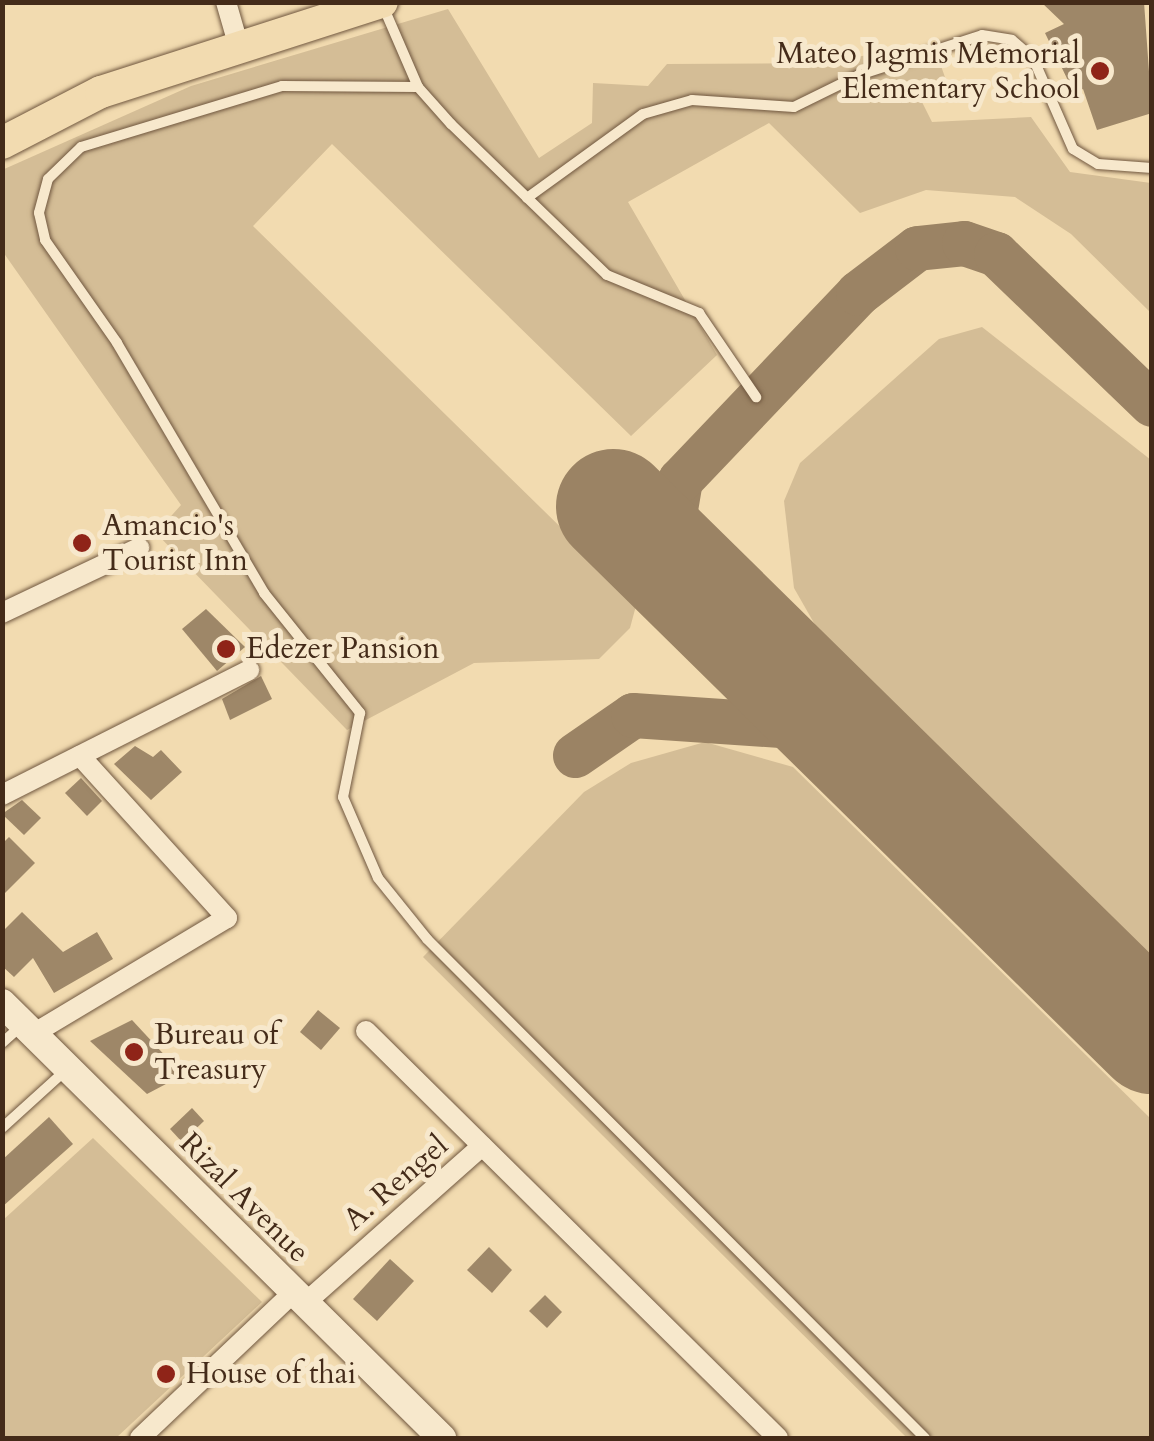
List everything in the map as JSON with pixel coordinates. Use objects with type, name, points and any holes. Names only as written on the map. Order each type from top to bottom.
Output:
[{"type":"main road","points":[[2,143],[102,92],[382,2]]},
{"type":"street","points":[[229,5],[239,47]]},
{"type":"street","points":[[2,613],[139,548]]},
{"type":"street","points":[[2,795],[249,670]]},
{"type":"street","points":[[19,1034],[227,918],[177,852],[80,756]]},
{"type":"street","name":"Rizal Avenue","points":[[2,1004],[19,1034],[67,1068],[442,1438]]},
{"type":"street","points":[[366,1032],[778,1438]]},
{"type":"street","name":"A. Rengel","points":[[140,1438],[298,1298],[482,1146]]},
{"type":"lane","points":[[382,2],[418,87],[526,198],[624,287],[699,313],[756,397]]},
{"type":"lane","points":[[526,198],[643,114],[692,100],[794,108],[860,75],[982,35],[1012,40],[1033,58],[1073,149],[1098,164],[1152,168]]},
{"type":"lane","points":[[418,87],[282,86],[80,146],[48,179],[39,213],[46,240],[264,593],[360,713],[343,798],[378,878],[427,939],[925,1438]]},
{"type":"lane","points":[[2,1128],[67,1068]]},
{"type":"shaded area","points":[[448,9],[539,158],[592,123],[593,83],[648,86],[667,64],[826,63],[898,49],[940,63],[947,83],[921,100],[932,122],[1031,117],[1070,172],[1151,183],[1151,313],[1071,234],[1015,197],[926,190],[860,213],[769,123],[628,202],[717,355],[631,436],[332,144],[253,226],[637,602],[630,628],[599,659],[474,663],[347,730],[156,533],[181,505],[3,252],[2,170],[191,86]]},
{"type":"shaded area","points":[[982,327],[1151,460],[1151,957],[818,630],[794,588],[784,501],[800,463],[939,339]]},
{"type":"shaded area","points":[[705,742],[793,767],[1151,1119],[1151,1438],[907,1438],[423,957],[584,792],[631,763]]},
{"type":"shaded area","points":[[93,1138],[262,1302],[116,1438],[3,1438],[3,1220]]},
{"type":"building","name":"Mateo Jagmis Memorial Elementary School","points":[[1041,2],[1144,2],[1152,113],[1097,130],[1083,89],[1074,93],[1045,33],[1064,24]]},
{"type":"building","points":[[206,609],[245,647],[217,671],[182,629]]},
{"type":"building","points":[[261,676],[272,699],[230,720],[222,699]]},
{"type":"building","points":[[135,746],[153,757],[161,750],[182,772],[151,800],[114,764]]},
{"type":"building","points":[[81,778],[102,801],[87,816],[65,793]]},
{"type":"building","points":[[22,800],[41,818],[24,835],[2,814]]},
{"type":"building","points":[[9,837],[35,863],[2,896],[2,844]]},
{"type":"building","points":[[22,912],[63,952],[97,932],[113,959],[54,993],[33,958],[14,977],[2,966],[2,932]]},
{"type":"building","points":[[318,1010],[340,1028],[321,1050],[300,1032]]},
{"type":"building","name":"Bureau of Treasury","points":[[132,1020],[183,1075],[147,1094],[90,1041]]},
{"type":"building","points":[[192,1108],[204,1121],[182,1142],[170,1129]]},
{"type":"building","points":[[49,1117],[73,1144],[2,1207],[2,1160]]},
{"type":"building","points":[[489,1247],[512,1270],[492,1293],[467,1270]]},
{"type":"building","points":[[390,1259],[414,1281],[377,1321],[353,1299]]},
{"type":"building","points":[[545,1295],[562,1312],[547,1328],[529,1311]]},
{"type":"taxiway","points":[[700,591],[671,533],[680,480],[858,293],[917,248],[964,243],[996,254],[1152,404]]},
{"type":"taxiway","points":[[575,755],[633,715],[795,726],[852,742]]},
{"type":"runway","points":[[613,506],[1152,1036]]},
{"type":"place","name":"Mateo Jagmis Memorial Elementary School","points":[[1100,71]]},
{"type":"place","name":"Amancio's Tourist Inn","points":[[82,543]]},
{"type":"place","name":"Edezer Pansion","points":[[226,649]]},
{"type":"place","name":"Bureau of Treasury","points":[[134,1052]]},
{"type":"place","name":"House of thai","points":[[166,1374]]}]
